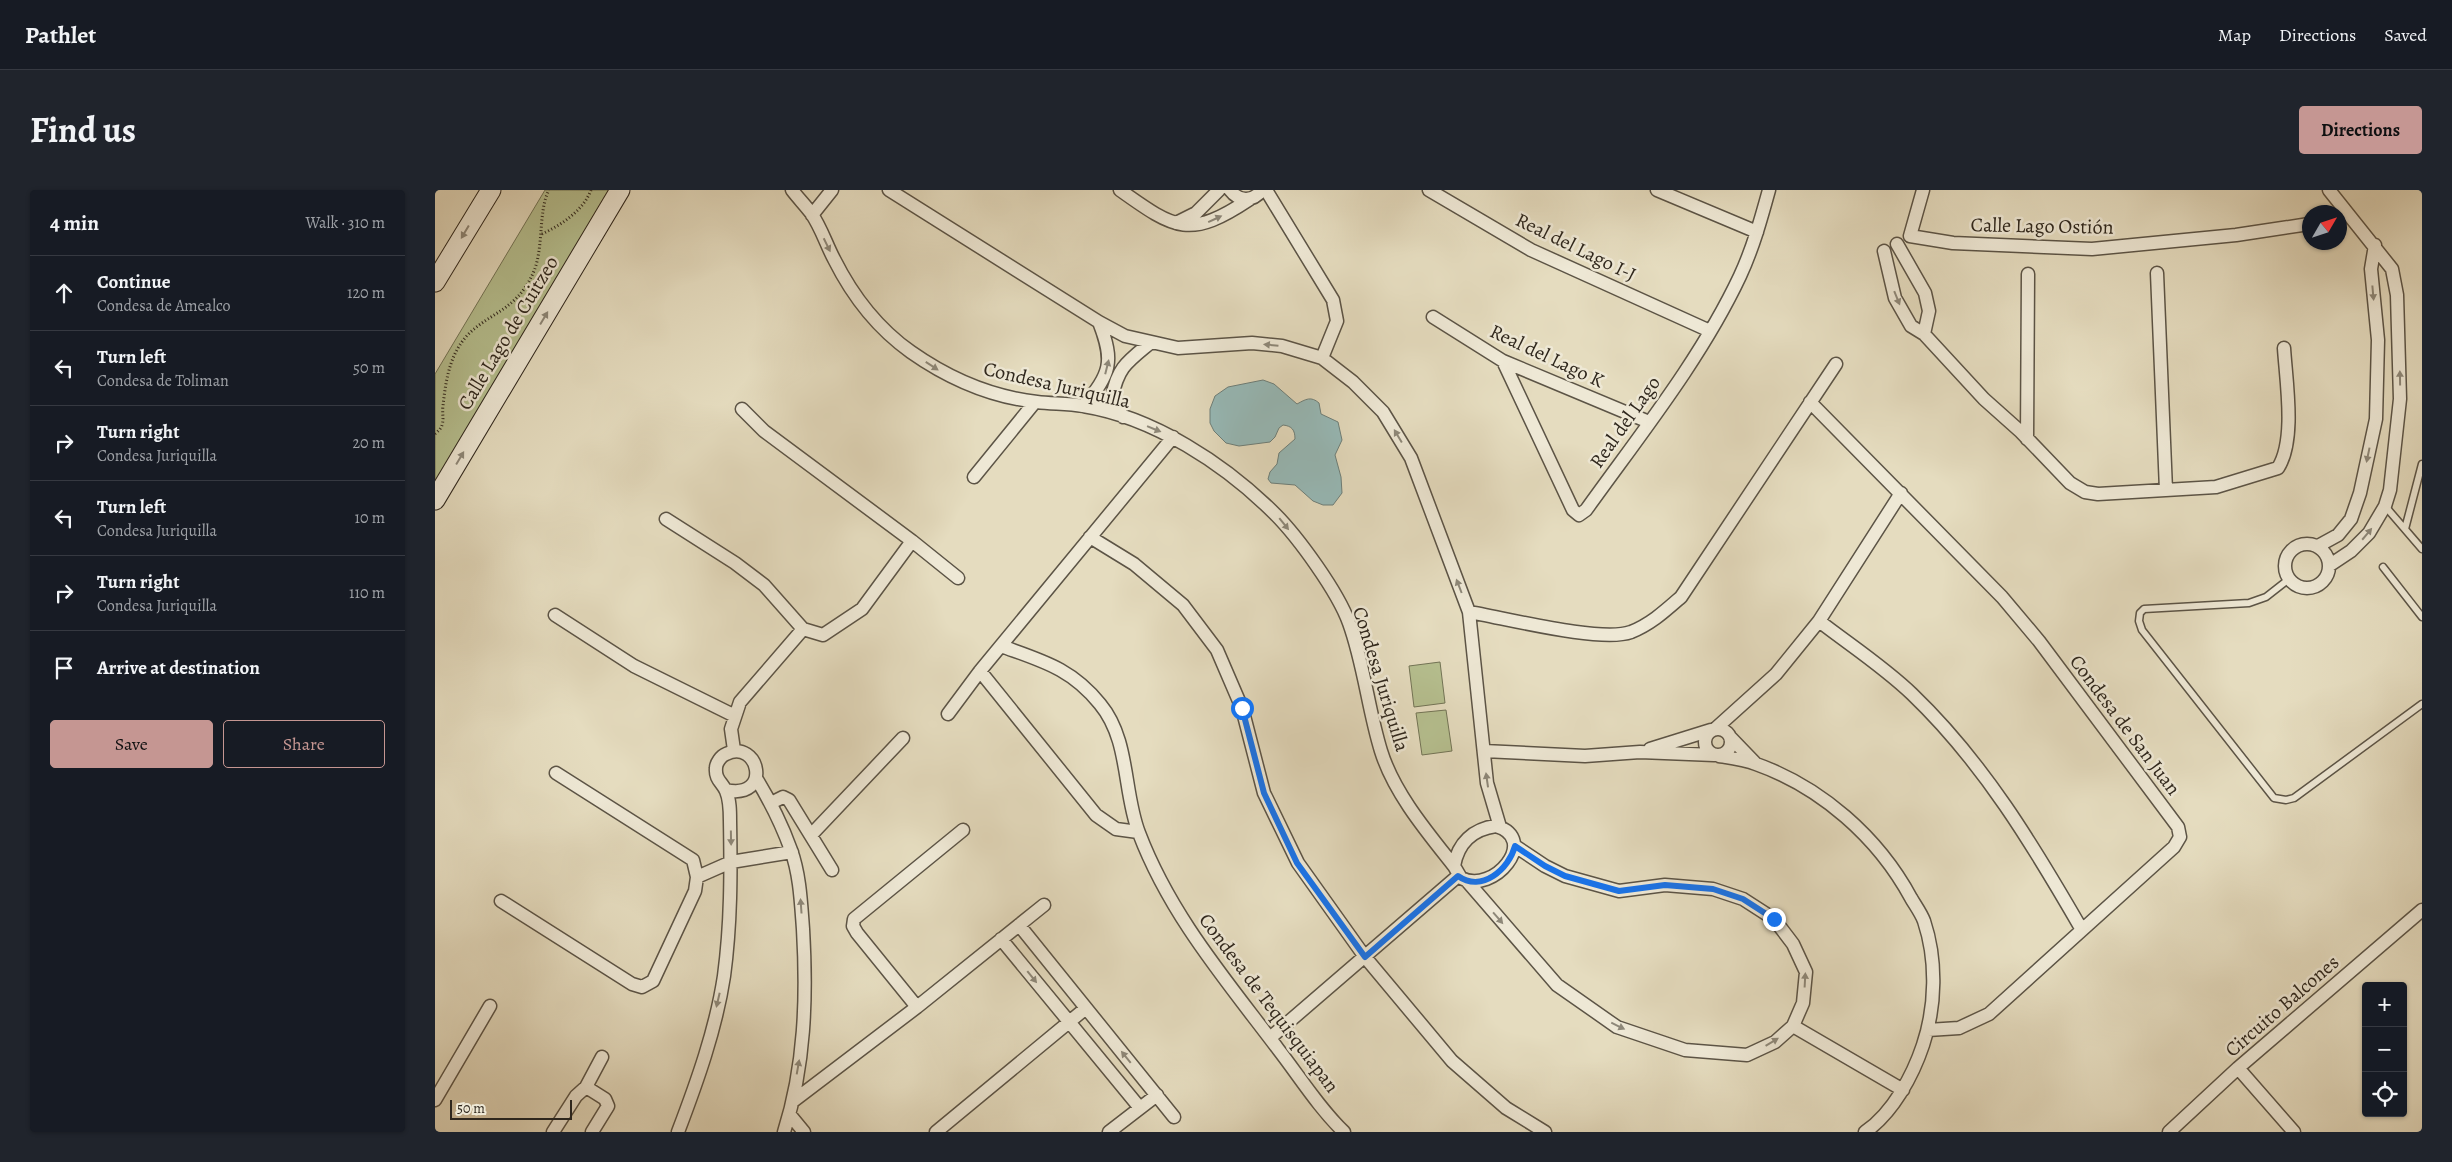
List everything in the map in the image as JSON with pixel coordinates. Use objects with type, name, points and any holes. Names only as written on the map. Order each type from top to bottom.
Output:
[{"type":"main road","points":[[435,282],[491,190]]},
{"type":"main road","name":"Calle Lago de Cuitzeo","points":[[435,500],[620,190]]},
{"type":"street","name":"Condesa Juriquilla","points":[[792,190],[812,215],[835,261],[864,309],[885,331],[909,351],[944,373],[983,390],[1035,402],[1084,406],[1123,417],[1173,437],[1232,474],[1277,516],[1316,565],[1348,621],[1381,753],[1409,808],[1459,874],[1557,985],[1617,1027],[1685,1050],[1747,1055],[1775,1042],[1793,1026],[1803,1003],[1806,972],[1793,944],[1774,919],[1743,899],[1713,889],[1665,885],[1619,891],[1565,876],[1545,866],[1515,846],[1508,832],[1500,827],[1487,783],[1469,612],[1411,458],[1383,412],[1353,382],[1322,358],[1282,346],[1252,343],[1178,348],[1125,336],[1099,322],[889,190]]},
{"type":"street","points":[[812,215],[832,190]]},
{"type":"street","points":[[1120,190],[1153,213],[1175,223],[1195,226],[1210,222],[1262,190]]},
{"type":"street","points":[[1175,223],[1196,213],[1219,190]]},
{"type":"street","points":[[1230,190],[1238,198],[1250,199]]},
{"type":"street","points":[[1266,190],[1333,300],[1337,321],[1322,358]]},
{"type":"street","name":"Real del Lago I-J","points":[[1429,190],[1531,250],[1710,331]]},
{"type":"street","points":[[1657,190],[1757,232]]},
{"type":"street","name":"Real del Lago","points":[[1503,361],[1573,510],[1579,515],[1586,510],[1649,422],[1710,331],[1740,276],[1757,232],[1769,190]]},
{"type":"street","points":[[1923,190],[1910,236],[1882,253],[1895,298],[1911,326],[1924,334],[1984,399],[2070,483],[2085,492],[2098,494],[2216,487],[2278,468],[2285,457],[2287,423],[2284,348]]},
{"type":"street","points":[[2329,190],[2338,205]]},
{"type":"street","points":[[2330,564],[2351,551],[2369,533],[2385,506],[2389,490],[2400,399],[2398,304],[2392,269],[2375,245],[2347,220]]},
{"type":"street","name":"Calle Lago Ostión","points":[[1910,236],[1953,243],[2092,249],[2236,235],[2302,225]]},
{"type":"street","points":[[1897,244],[1925,293],[1929,311],[1924,334]]},
{"type":"street","points":[[2318,546],[2338,535],[2351,519],[2360,493],[2376,419],[2378,340],[2371,269],[2375,245]]},
{"type":"street","points":[[2157,273],[2166,490]]},
{"type":"street","points":[[2027,439],[2028,274]]},
{"type":"street","name":"Real del Lago K","points":[[1433,317],[1503,361],[1649,422]]},
{"type":"street","points":[[1084,406],[1102,383],[1109,362],[1108,345],[1099,322]]},
{"type":"street","points":[[1123,417],[1112,397],[1116,377],[1128,360],[1150,343]]},
{"type":"street","points":[[1469,612],[1600,635],[1630,632],[1656,619],[1681,597],[1836,364]]},
{"type":"street","points":[[974,477],[1035,402]]},
{"type":"street","name":"Condesa de San Juan","points":[[1810,402],[2002,597],[2039,641],[2178,827],[2180,838],[2174,847],[1989,1014],[1959,1028],[1928,1030]]},
{"type":"street","points":[[742,409],[764,430],[912,541],[958,578]]},
{"type":"street","points":[[948,714],[980,671],[1173,437]]},
{"type":"street","points":[[1716,756],[1707,750],[1704,741],[1713,730],[1776,674],[1819,621],[1901,493]]},
{"type":"street","points":[[666,519],[764,584],[803,629],[823,636],[862,609],[912,541]]},
{"type":"street","points":[[1090,537],[1134,564],[1183,605],[1217,650],[1242,708],[1264,793],[1297,863],[1365,957],[1453,1062],[1506,1108],[1545,1132]]},
{"type":"street","points":[[2305,543],[2318,546],[2326,554],[2330,564],[2327,577],[2318,586],[2304,589],[2289,579],[2285,572],[2285,559],[2293,548],[2305,543]]},
{"type":"street","points":[[555,616],[634,666],[735,716]]},
{"type":"street","points":[[1819,621],[1911,693],[1978,765],[2030,840],[2082,930]]},
{"type":"street","points":[[734,750],[731,729],[740,702],[803,629]]},
{"type":"street","name":"Condesa de Tequisquiapan","points":[[1001,646],[1054,665],[1077,680],[1101,705],[1117,734],[1138,832],[1170,898],[1205,956],[1344,1132]]},
{"type":"street","points":[[980,671],[1096,815],[1116,829],[1138,832]]},
{"type":"street","points":[[1716,756],[1728,751],[1731,742],[1729,735],[1744,704]]},
{"type":"street","points":[[1640,752],[1713,730],[1729,735],[1756,764]]},
{"type":"street","points":[[811,835],[903,738]]},
{"type":"street","points":[[678,1132],[694,1090],[723,978],[730,920],[730,808],[726,790],[717,780],[715,766],[723,755],[734,750],[747,754],[756,764],[756,778],[771,803],[792,852],[801,893],[805,968],[804,1033],[791,1108],[784,1132]]},
{"type":"street","points":[[1484,751],[1585,756],[1640,752],[1716,756],[1756,764],[1812,791],[1857,826],[1897,872],[1923,921],[1934,974],[1928,1030],[1919,1058],[1903,1090],[1865,1132]]},
{"type":"street","points":[[501,901],[632,984],[642,987],[653,980],[695,890],[697,877],[693,860],[556,774]]},
{"type":"street","points":[[726,790],[738,793],[749,788],[756,778]]},
{"type":"street","points":[[771,803],[783,797],[789,800],[832,870]]},
{"type":"street","points":[[1459,874],[1457,854],[1470,835],[1487,827],[1500,827]]},
{"type":"street","points":[[917,1006],[857,933],[853,926],[854,919],[963,830]]},
{"type":"street","points":[[1459,874],[1475,882],[1495,875],[1508,863],[1515,846]]},
{"type":"street","points":[[697,877],[731,862],[792,852]]},
{"type":"street","points":[[1270,1038],[1459,874]]},
{"type":"street","points":[[791,1108],[1044,905]]},
{"type":"street","name":"Circuito Balcones","points":[[2169,1132],[2238,1068],[2422,910]]},
{"type":"street","points":[[1019,925],[1174,1117]]},
{"type":"street","points":[[1001,939],[1140,1108]]},
{"type":"street","points":[[435,1100],[490,1006]]},
{"type":"street","points":[[936,1132],[1086,1008]]},
{"type":"street","points":[[1793,1026],[1903,1090]]},
{"type":"street","points":[[553,1132],[576,1096],[586,1087],[602,1057]]},
{"type":"street","points":[[2238,1068],[2295,1132]]},
{"type":"street","points":[[586,1087],[605,1099],[608,1106],[592,1132]]},
{"type":"street","points":[[1109,1132],[1157,1095]]},
{"type":"street","points":[[791,1108],[804,1132]]},
{"type":"lane","points":[[2405,529],[2422,464]]},
{"type":"lane","points":[[2385,506],[2422,549]]},
{"type":"lane","points":[[2383,567],[2422,617]]},
{"type":"lane","points":[[2289,579],[2266,597],[2249,603],[2144,609],[2139,613],[2142,630],[2274,798],[2286,800],[2294,798],[2422,704]]},
{"type":"path","points":[[435,434],[441,427],[445,388],[457,348],[471,331],[506,309],[520,296],[536,266],[546,196],[549,190]]},
{"type":"path","points":[[542,234],[556,227],[578,210],[588,198],[591,190]]},
{"type":"green space","points":[[545,190],[620,190],[435,500],[435,374]]},
{"type":"green space","points":[[1440,662],[1445,703],[1414,707],[1409,666]]},
{"type":"green space","points":[[1446,710],[1452,751],[1422,755],[1416,713]]},
{"type":"water","points":[[1263,380],[1274,384],[1297,404],[1308,399],[1316,401],[1319,403],[1321,414],[1338,422],[1342,440],[1335,455],[1341,477],[1342,493],[1333,505],[1323,505],[1313,501],[1295,485],[1271,483],[1268,479],[1270,472],[1277,464],[1279,453],[1295,439],[1294,431],[1291,427],[1283,425],[1270,442],[1239,446],[1226,443],[1214,431],[1210,423],[1210,409],[1215,396],[1228,387]]},
{"type":"route","points":[[1242,708],[1264,793],[1297,863],[1365,957],[1458,876],[1467,881],[1475,882],[1495,875],[1508,863],[1515,846],[1545,866],[1565,876],[1619,891],[1665,885],[1713,889],[1743,899],[1774,919]]}]
